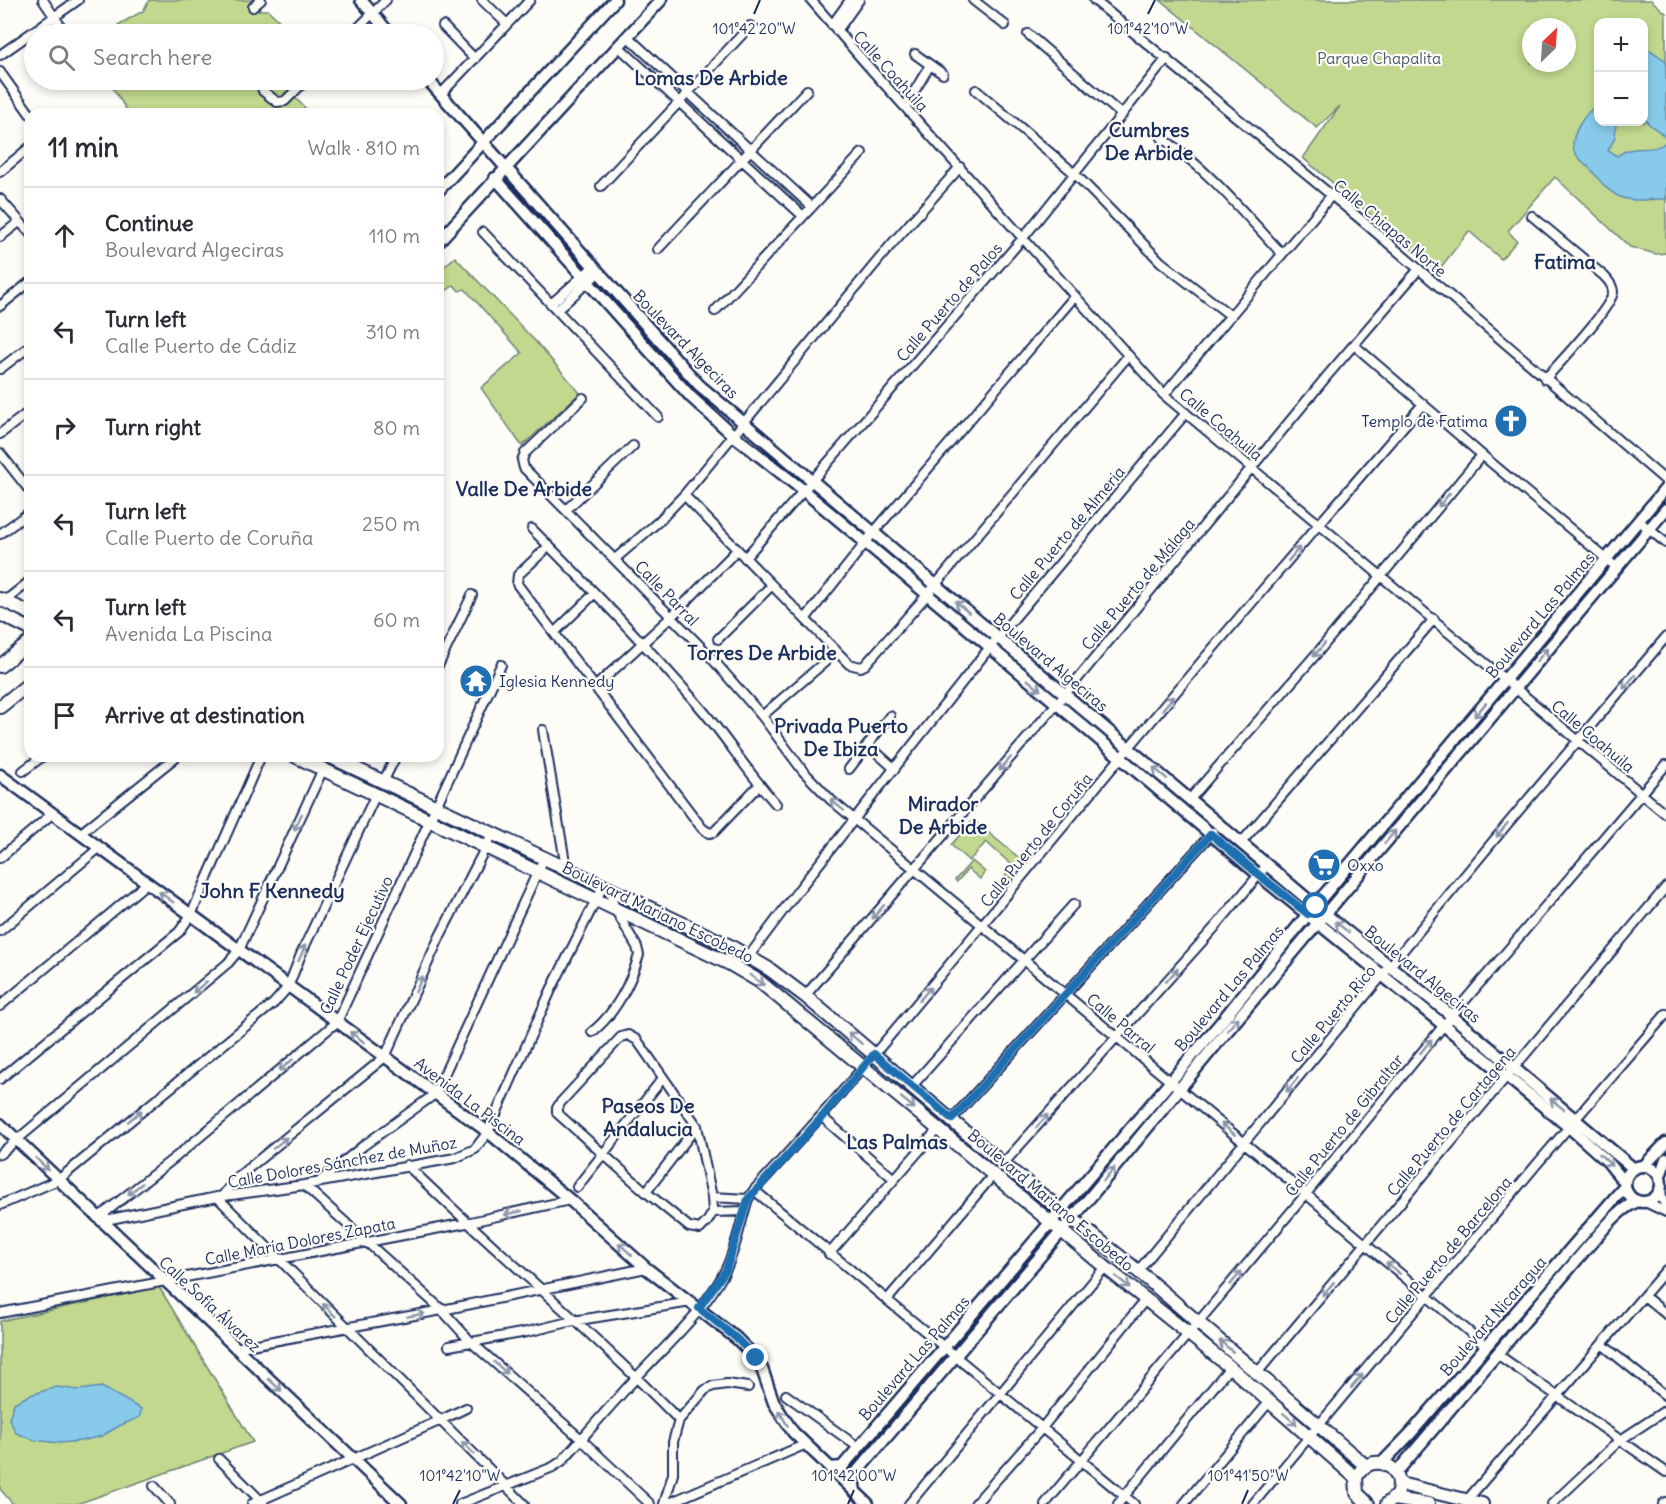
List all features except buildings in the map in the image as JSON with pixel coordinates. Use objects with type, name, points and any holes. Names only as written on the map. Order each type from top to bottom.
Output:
[{"type":"main road","points":[[2,600],[24,610]]},
{"type":"main road","points":[[0,614],[24,626]]},
{"type":"main road","points":[[0,666],[24,647]]},
{"type":"main road","points":[[0,707],[24,688]]},
{"type":"main road","name":"Boulevard Mariano Escobedo","points":[[308,762],[668,933],[751,975],[939,1128],[1061,1210],[1138,1271],[1366,1466]]},
{"type":"main road","name":"Boulevard Mariano Escobedo","points":[[342,762],[749,957],[805,996],[952,1119],[1050,1222],[1230,1367],[1356,1478]]},
{"type":"main road","points":[[1361,1502],[1356,1488],[1356,1478],[1366,1466],[1377,1462],[1393,1468],[1398,1479],[1391,1502],[1428,1504]]},
{"type":"main road","points":[[1398,1479],[1482,1504]]},
{"type":"street","points":[[43,0],[60,24]]},
{"type":"street","points":[[44,24],[78,0]]},
{"type":"street","points":[[253,8],[261,0]]},
{"type":"street","points":[[361,0],[382,24]]},
{"type":"street","points":[[362,24],[386,0]]},
{"type":"street","points":[[482,0],[507,24]]},
{"type":"street","points":[[441,94],[530,0]]},
{"type":"street","points":[[444,184],[615,0]]},
{"type":"street","points":[[444,235],[661,0]]},
{"type":"street","name":"Calle Coahuila","points":[[811,0],[1164,394],[1666,814]]},
{"type":"street","points":[[834,28],[850,0]]},
{"type":"street","points":[[834,28],[859,0]]},
{"type":"street","points":[[973,0],[1005,25]]},
{"type":"street","name":"Calle Chiapas Norte","points":[[1094,0],[1167,58],[1419,269],[1666,481]]},
{"type":"street","points":[[601,186],[750,26]]},
{"type":"street","points":[[444,27],[475,59]]},
{"type":"street","points":[[1029,34],[1122,115]]},
{"type":"street","points":[[627,36],[812,207]]},
{"type":"street","points":[[0,55],[24,38]]},
{"type":"street","points":[[618,46],[803,216]]},
{"type":"street","points":[[915,54],[943,74]]},
{"type":"street","name":"Calle Puerto de Palos","points":[[745,558],[1023,238],[1167,58]]},
{"type":"street","points":[[905,107],[930,65]]},
{"type":"street","points":[[0,72],[26,108]]},
{"type":"street","points":[[263,90],[277,102],[285,101],[295,90]]},
{"type":"street","name":"Boulevard Algeciras","points":[[437,90],[699,385],[1268,865],[1312,910]]},
{"type":"street","points":[[658,249],[807,90]]},
{"type":"street","points":[[976,90],[1074,173],[1161,262],[1231,316]]},
{"type":"street","points":[[1162,138],[1186,154],[1211,177],[1282,254]]},
{"type":"street","points":[[0,172],[24,152]]},
{"type":"street","points":[[715,311],[862,153]]},
{"type":"street","points":[[615,559],[659,521],[684,495],[890,246],[960,166]]},
{"type":"street","name":"Boulevard Algeciras","points":[[495,178],[691,397],[733,435],[804,491],[1259,875],[1390,966],[1452,1016],[1510,1071],[1572,1123],[1639,1167]]},
{"type":"street","points":[[1164,394],[1331,196]]},
{"type":"street","points":[[0,200],[24,227]]},
{"type":"street","points":[[1532,216],[1604,276],[1612,287],[1613,293],[1602,311],[1545,379]]},
{"type":"street","points":[[0,237],[19,222]]},
{"type":"street","points":[[483,232],[658,417]]},
{"type":"street","name":"Calle Puerto de Málaga","points":[[805,996],[1057,704],[1419,269]]},
{"type":"street","points":[[557,310],[595,270]]},
{"type":"street","points":[[551,304],[586,280]]},
{"type":"street","points":[[0,306],[24,287]]},
{"type":"street","points":[[806,618],[874,532],[1075,296]]},
{"type":"street","points":[[1354,345],[1616,567]]},
{"type":"street","points":[[0,369],[24,351]]},
{"type":"street","points":[[684,495],[849,664],[856,668],[865,665],[936,585],[1128,356]]},
{"type":"street","name":"Calle Parral","points":[[583,398],[525,453],[522,460],[524,468],[715,662],[762,716],[816,786],[1486,1346]]},
{"type":"street","name":"Calle Puerto de Coruña","points":[[460,1504],[553,1467],[562,1461],[660,1354],[695,1305],[726,1270],[748,1199],[754,1190],[822,1117],[984,925],[1053,839],[1423,404]]},
{"type":"street","name":"Calle Puerto de Almeria","points":[[749,957],[800,888],[856,820],[998,637],[1186,413]]},
{"type":"street","points":[[0,434],[24,416]]},
{"type":"street","points":[[566,510],[633,446]]},
{"type":"street","points":[[0,453],[24,483]]},
{"type":"street","points":[[1190,799],[1381,577],[1482,455]]},
{"type":"street","name":"Boulevard Las Palmas","points":[[842,1467],[1171,1082],[1666,488]]},
{"type":"street","name":"Boulevard Las Palmas","points":[[854,1476],[1666,509]]},
{"type":"street","points":[[0,534],[24,516]]},
{"type":"street","points":[[1639,521],[1666,543]]},
{"type":"street","points":[[532,529],[700,708],[776,804]]},
{"type":"street","points":[[549,546],[518,575],[516,582],[702,828],[709,833],[714,832],[759,785]]},
{"type":"street","points":[[595,687],[737,550]]},
{"type":"street","points":[[2,600],[24,585]]},
{"type":"street","points":[[718,639],[772,585]]},
{"type":"street","points":[[555,632],[594,594]]},
{"type":"street","points":[[444,654],[472,596]]},
{"type":"street","points":[[1241,843],[1434,619]]},
{"type":"street","name":"Calle Puerto Rico","points":[[1138,1271],[1509,822],[1666,637]]},
{"type":"street","points":[[762,716],[826,661]]},
{"type":"street","name":"Calle Poder Ejecutivo","points":[[99,1219],[337,1023],[501,665]]},
{"type":"street","points":[[849,769],[890,716]]},
{"type":"street","points":[[543,730],[566,868]]},
{"type":"street","points":[[868,745],[895,769]]},
{"type":"street","points":[[23,771],[35,762]]},
{"type":"street","points":[[81,833],[170,762]]},
{"type":"street","points":[[0,1079],[179,932],[191,915],[258,762]]},
{"type":"street","points":[[383,782],[393,762]]},
{"type":"street","name":"Calle Puerto de Gibraltar","points":[[1045,1504],[1306,1194],[1444,1025],[1666,765]]},
{"type":"street","points":[[0,1154],[203,985],[239,950],[323,769]]},
{"type":"street","name":"Avenida La Piscina","points":[[0,775],[488,1132],[570,1200],[646,1268],[736,1338],[756,1358],[766,1377],[774,1403],[785,1423],[804,1445],[868,1504]]},
{"type":"street","points":[[0,1205],[58,1180],[274,1003],[288,987],[376,794]]},
{"type":"street","points":[[0,858],[53,813]]},
{"type":"street","points":[[952,1119],[1220,824]]},
{"type":"street","points":[[493,833],[440,936],[385,1057],[239,1176],[220,1197],[278,1260],[524,1504]]},
{"type":"street","points":[[0,931],[99,848]]},
{"type":"street","points":[[319,1182],[363,1146],[435,1094],[544,858]]},
{"type":"street","points":[[887,1300],[998,1169],[1117,1038],[1268,865]]},
{"type":"street","points":[[0,1006],[147,883]]},
{"type":"street","points":[[592,1032],[612,1013],[639,955],[606,887]]},
{"type":"street","name":"Calle Dolores Sánchez de Muñoz","points":[[99,1219],[220,1197],[304,1185],[464,1155],[475,1149],[488,1132],[551,990],[597,900],[606,887]]},
{"type":"street","name":"Calle Puerto de Cartagena","points":[[1257,1373],[1666,887]]},
{"type":"street","points":[[912,1086],[1074,904]]},
{"type":"street","name":"Boulevard Algeciras","points":[[1322,918],[1383,975],[1444,1025],[1510,1071]]},
{"type":"street","name":"Calle Puerto de Barcelona","points":[[1253,1504],[1666,1014]]},
{"type":"street","points":[[624,1035],[637,1040],[697,1126],[713,1212],[703,1227],[693,1228],[603,1155],[560,1116],[557,1108],[624,1035]]},
{"type":"street","points":[[578,1187],[663,1078]]},
{"type":"street","points":[[822,1117],[894,1179]]},
{"type":"street","name":"Boulevard Algeciras","points":[[1572,1123],[1607,1161],[1625,1185]]},
{"type":"street","name":"Calle Sofía Álvarez","points":[[0,1124],[401,1504]]},
{"type":"street","points":[[646,1192],[697,1126]]},
{"type":"street","points":[[829,1254],[939,1128]]},
{"type":"street","points":[[1666,1143],[1627,1177],[1625,1185],[1631,1197],[1666,1212]]},
{"type":"street","points":[[1641,1202],[1658,1196],[1666,1159]]},
{"type":"street","points":[[407,1165],[466,1223],[637,1377],[679,1420]]},
{"type":"street","points":[[1639,1167],[1653,1169],[1660,1181],[1662,1199],[1666,1206]]},
{"type":"street","points":[[304,1185],[442,1310],[471,1342],[581,1439],[650,1504]]},
{"type":"street","name":"Boulevard Nicaragua","points":[[1382,1463],[1625,1185]]},
{"type":"street","points":[[754,1190],[1134,1504]]},
{"type":"street","points":[[712,1197],[748,1199]]},
{"type":"street","name":"Calle María Dolores Zapata","points":[[0,1313],[466,1223],[570,1200]]},
{"type":"street","name":"Boulevard Nicaragua","points":[[1398,1479],[1497,1354],[1586,1249],[1616,1217],[1628,1207],[1641,1202]]},
{"type":"street","points":[[713,1212],[744,1211]]},
{"type":"street","points":[[909,1504],[1105,1267]]},
{"type":"street","points":[[235,1348],[442,1310],[646,1268]]},
{"type":"street","points":[[1467,1500],[1666,1270]]},
{"type":"street","points":[[1644,1296],[1666,1314]]},
{"type":"street","points":[[975,1504],[1042,1428],[1145,1300]]},
{"type":"street","points":[[449,1346],[573,1321],[695,1305]]},
{"type":"street","points":[[1603,1345],[1666,1396]]},
{"type":"street","points":[[1497,1354],[1666,1472]]},
{"type":"street","points":[[1118,1504],[1230,1367]]},
{"type":"street","points":[[665,1504],[673,1474],[673,1442],[679,1420],[699,1395],[713,1386],[727,1384],[748,1387]]},
{"type":"street","points":[[786,1395],[858,1447]]},
{"type":"street","points":[[1184,1504],[1270,1401]]},
{"type":"street","points":[[219,1459],[259,1503],[466,1408]]},
{"type":"street","points":[[1552,1504],[1619,1441],[1666,1410]]},
{"type":"street","points":[[665,1504],[804,1445]]},
{"type":"street","points":[[830,1468],[842,1467],[846,1474],[854,1476],[855,1491]]},
{"type":"street","points":[[153,1486],[170,1504]]},
{"type":"green space","points":[[149,0],[255,0],[254,10],[268,10],[283,24],[265,22],[260,24],[120,24],[143,11]]},
{"type":"green space","name":"Parque Chapalita","points":[[1160,0],[1651,0],[1666,13],[1666,253],[1656,254],[1630,247],[1555,177],[1508,231],[1517,241],[1501,259],[1469,231],[1438,271],[1303,158],[1340,106],[1317,128]]},
{"type":"green space","points":[[114,90],[288,90],[305,108],[125,108]]},
{"type":"green space","points":[[455,257],[536,342],[580,393],[522,446],[481,388],[522,353],[465,289],[459,291],[454,285],[444,292],[444,267]]},
{"type":"green space","points":[[973,820],[1023,861],[1009,879],[1005,876],[1013,866],[986,842],[969,861],[951,845]]},
{"type":"green space","points":[[972,861],[985,872],[980,879],[968,869],[957,882],[955,880]]},
{"type":"green space","points":[[159,1287],[253,1442],[77,1504],[13,1504],[0,1489],[0,1321]]},
{"type":"water","points":[[1648,50],[1666,61],[1666,139],[1648,123]]},
{"type":"water","points":[[1594,107],[1594,126],[1616,126],[1615,137],[1608,151],[1617,156],[1626,151],[1657,147],[1666,142],[1666,199],[1631,200],[1616,195],[1575,154],[1573,145],[1576,131],[1588,112]]},
{"type":"water","points":[[57,1387],[78,1390],[102,1387],[141,1409],[140,1417],[102,1436],[81,1441],[59,1443],[34,1440],[16,1433],[9,1419],[14,1403],[30,1395]]},
{"type":"place","name":"Templo de Fatima","points":[[1511,421]]},
{"type":"place","name":"Iglesia Kennedy","points":[[476,681]]},
{"type":"place","name":"Oxxo","points":[[1324,865]]},
{"type":"district","name":"Lomas De Arbide","points":[[711,77]]},
{"type":"district","name":"Cumbres De Arbide","points":[[1149,140]]},
{"type":"district","name":"Fatima","points":[[1565,261]]},
{"type":"district","name":"Valle De Arbide","points":[[524,488]]},
{"type":"district","name":"Torres De Arbide","points":[[762,652]]},
{"type":"district","name":"Privada Puerto De Ibiza","points":[[841,736]]},
{"type":"district","name":"Mirador De Arbide","points":[[943,814]]},
{"type":"district","name":"John F Kennedy","points":[[272,890]]},
{"type":"district","name":"Paseos De Andalucia","points":[[648,1116]]},
{"type":"district","name":"Las Palmas","points":[[897,1141]]},
{"type":"route","points":[[756,1358],[736,1338],[699,1308],[726,1270],[748,1199],[754,1190],[822,1117],[874,1054],[952,1119],[1211,834],[1308,914],[1316,906]]}]
